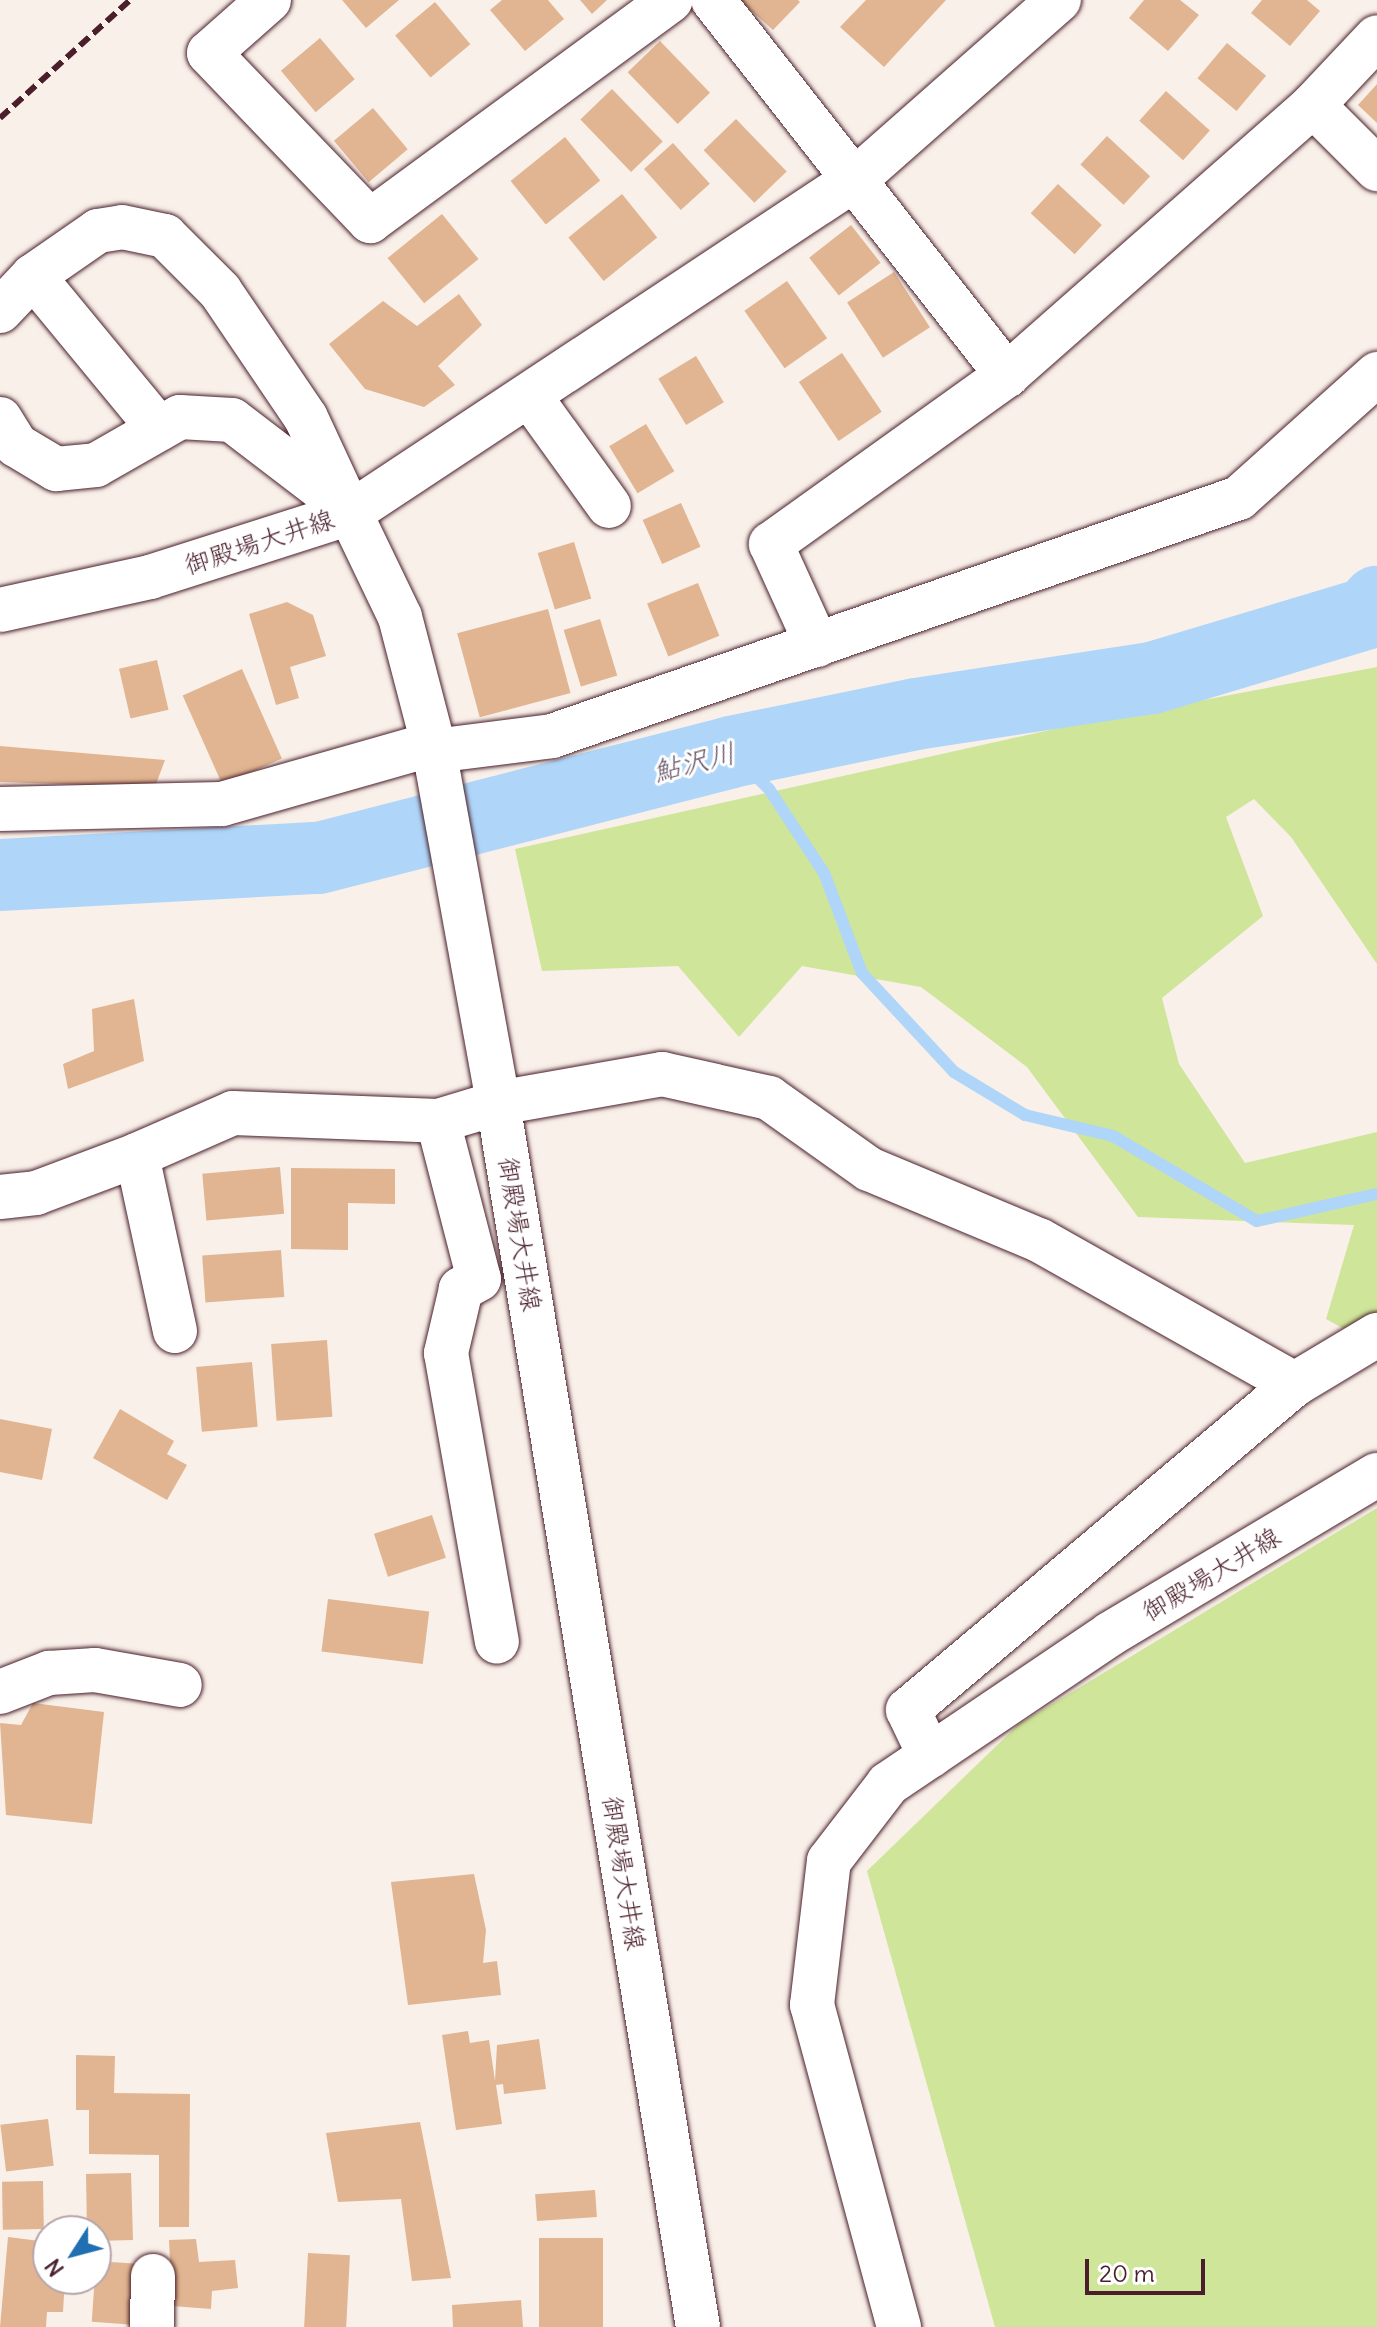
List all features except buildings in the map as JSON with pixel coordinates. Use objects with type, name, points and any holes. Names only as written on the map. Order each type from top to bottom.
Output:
[{"type":"street","points":[[269,0],[209,53],[370,221],[671,0]]},
{"type":"street","points":[[713,0],[858,177],[1007,375]]},
{"type":"street","points":[[350,513],[531,398],[858,177],[1059,0]]},
{"type":"street","points":[[817,645],[771,544],[1007,375],[1313,105],[1377,37]]},
{"type":"street","points":[[1313,105],[1377,169]]},
{"type":"street","points":[[0,311],[33,276],[98,231],[122,227],[165,236],[220,291],[306,418],[350,513]]},
{"type":"street","points":[[33,276],[159,429]]},
{"type":"street","points":[[0,809],[222,804],[434,747],[552,736],[1239,498],[1377,374]]},
{"type":"street","points":[[531,398],[609,506]]},
{"type":"street","points":[[0,419],[16,445],[56,469],[96,465],[180,417],[232,420],[291,458],[350,513]]},
{"type":"street","name":"御殿場大井線","points":[[0,610],[150,577],[350,513],[400,617],[434,747],[498,1103],[698,2327]]},
{"type":"street","points":[[0,1197],[36,1193],[137,1155],[233,1113],[438,1121],[498,1103],[662,1074],[769,1098],[869,1169],[1039,1240],[1295,1384]]},
{"type":"street","points":[[438,1121],[479,1279],[461,1289],[446,1353],[497,1642]]},
{"type":"street","points":[[137,1155],[175,1331]]},
{"type":"street","points":[[930,1756],[908,1710],[1295,1384],[1377,1335]]},
{"type":"street","name":"御殿場大井線","points":[[899,2327],[812,2005],[829,1861],[888,1784],[1110,1634],[1377,1475]]},
{"type":"street","points":[[0,1692],[49,1673],[95,1670],[180,1685]]},
{"type":"street","points":[[152,2327],[153,2276]]},
{"type":"green space","points":[[1377,667],[1377,964],[1291,837],[1254,799],[1226,817],[1263,916],[1162,998],[1179,1064],[1245,1163],[1377,1132],[1377,1347],[1326,1319],[1354,1225],[1138,1217],[1027,1067],[921,987],[802,966],[739,1037],[678,966],[542,971],[515,849],[1072,725]]},
{"type":"green space","points":[[1377,1508],[1377,2327],[995,2327],[867,1871],[1019,1724]]},
{"type":"waterway","name":"鮎沢川","points":[[0,875],[319,858],[731,752],[916,714],[1152,678],[1369,613],[1377,602]]},
{"type":"waterway","points":[[731,752],[769,789],[824,873],[862,973],[954,1072],[1025,1115],[1113,1136],[1257,1221],[1377,1194]]},
{"type":"railway","points":[[0,118],[130,0]]}]
